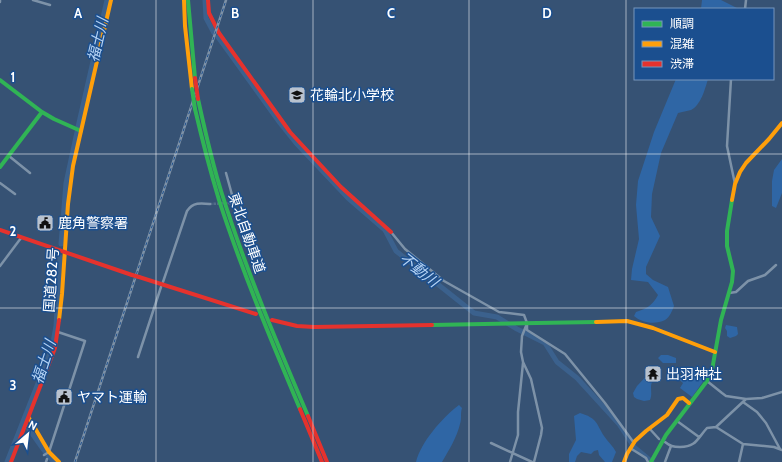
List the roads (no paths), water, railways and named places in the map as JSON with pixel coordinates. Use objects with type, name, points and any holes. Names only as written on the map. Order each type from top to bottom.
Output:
[{"type":"main road","name":"国道282号","points":[[11,462],[52,357],[58,332],[63,286],[64,251],[73,166],[111,0]]},
{"type":"main road","name":"東北自動車道","points":[[184,0],[185,26],[195,109],[212,178],[236,251],[263,321],[322,462]]},
{"type":"main road","name":"東北自動車道","points":[[188,0],[198,99],[216,177],[240,249],[267,320],[327,462]]},
{"type":"main road","points":[[208,0],[207,10],[219,33],[290,132],[341,187],[391,232]]},
{"type":"main road","points":[[0,80],[42,112],[81,131]]},
{"type":"main road","points":[[0,168],[42,112]]},
{"type":"main road","points":[[651,462],[677,420],[707,380],[712,370],[721,320],[732,282],[733,271],[727,246],[727,231],[735,184],[746,163],[782,123]]},
{"type":"main road","points":[[0,230],[132,275],[256,314]]},
{"type":"main road","points":[[272,320],[297,326],[314,327],[626,321],[653,328],[715,352]]},
{"type":"main road","points":[[624,462],[626,453],[632,445],[649,428],[665,417],[678,399],[684,398],[690,403]]},
{"type":"main road","points":[[28,419],[49,452],[59,462]]},
{"type":"street","points":[[33,0],[50,4]]},
{"type":"street","points":[[731,80],[727,146],[735,184]]},
{"type":"street","points":[[8,156],[30,173]]},
{"type":"street","points":[[226,173],[234,202],[230,203]]},
{"type":"street","points":[[0,183],[15,194]]},
{"type":"street","points":[[163,282],[190,206],[200,203],[210,204]]},
{"type":"street","points":[[391,232],[405,249],[444,282],[498,312],[524,315],[527,323],[527,330],[551,344],[570,359],[620,423],[632,445],[646,458],[648,462]]},
{"type":"street","points":[[0,266],[21,238]]},
{"type":"street","points":[[729,293],[736,292],[748,281],[765,275],[776,265]]},
{"type":"street","points":[[138,357],[161,287]]},
{"type":"street","points":[[491,443],[533,462],[542,428],[531,379],[523,362],[521,352],[522,336],[527,323]]},
{"type":"street","points":[[44,455],[49,452],[85,341],[58,332]]},
{"type":"street","points":[[510,462],[518,435],[518,412],[523,362]]},
{"type":"street","points":[[707,380],[726,396],[745,401],[782,392]]},
{"type":"street","points":[[663,443],[670,446],[689,446],[694,444],[707,428],[716,427],[745,401]]},
{"type":"street","points":[[745,401],[766,423],[781,450]]},
{"type":"street","points":[[677,420],[699,438]]},
{"type":"street","points":[[716,427],[743,444],[774,447],[781,450]]},
{"type":"street","points":[[649,428],[659,439]]},
{"type":"street","points":[[739,462],[743,444]]},
{"type":"street","points":[[665,462],[670,446]]},
{"type":"waterway","name":"福士川","points":[[78,127],[107,0]]},
{"type":"waterway","name":"不動川","points":[[205,0],[206,18],[214,33]]},
{"type":"waterway","name":"不動川","points":[[218,37],[296,143],[348,198],[385,230],[396,251],[474,313],[497,317],[545,343],[557,362],[577,378],[619,424],[634,447],[652,462]]},
{"type":"waterway","name":"福士川","points":[[61,244],[66,183],[77,132]]},
{"type":"waterway","name":"福士川","points":[[7,462],[52,348],[56,326],[60,257]]},
{"type":"waterway","points":[[24,423],[54,462]]},
{"type":"tunnel","points":[[210,204],[230,203]]},
{"type":"railway","points":[[75,462],[226,0]]},
{"type":"place","name":"花輪北小学校","points":[[297,95]]},
{"type":"place","name":"鹿角警察署","points":[[45,223]]},
{"type":"place","name":"出羽神社","points":[[653,374]]},
{"type":"place","name":"ヤマト運輸","points":[[64,397]]}]
